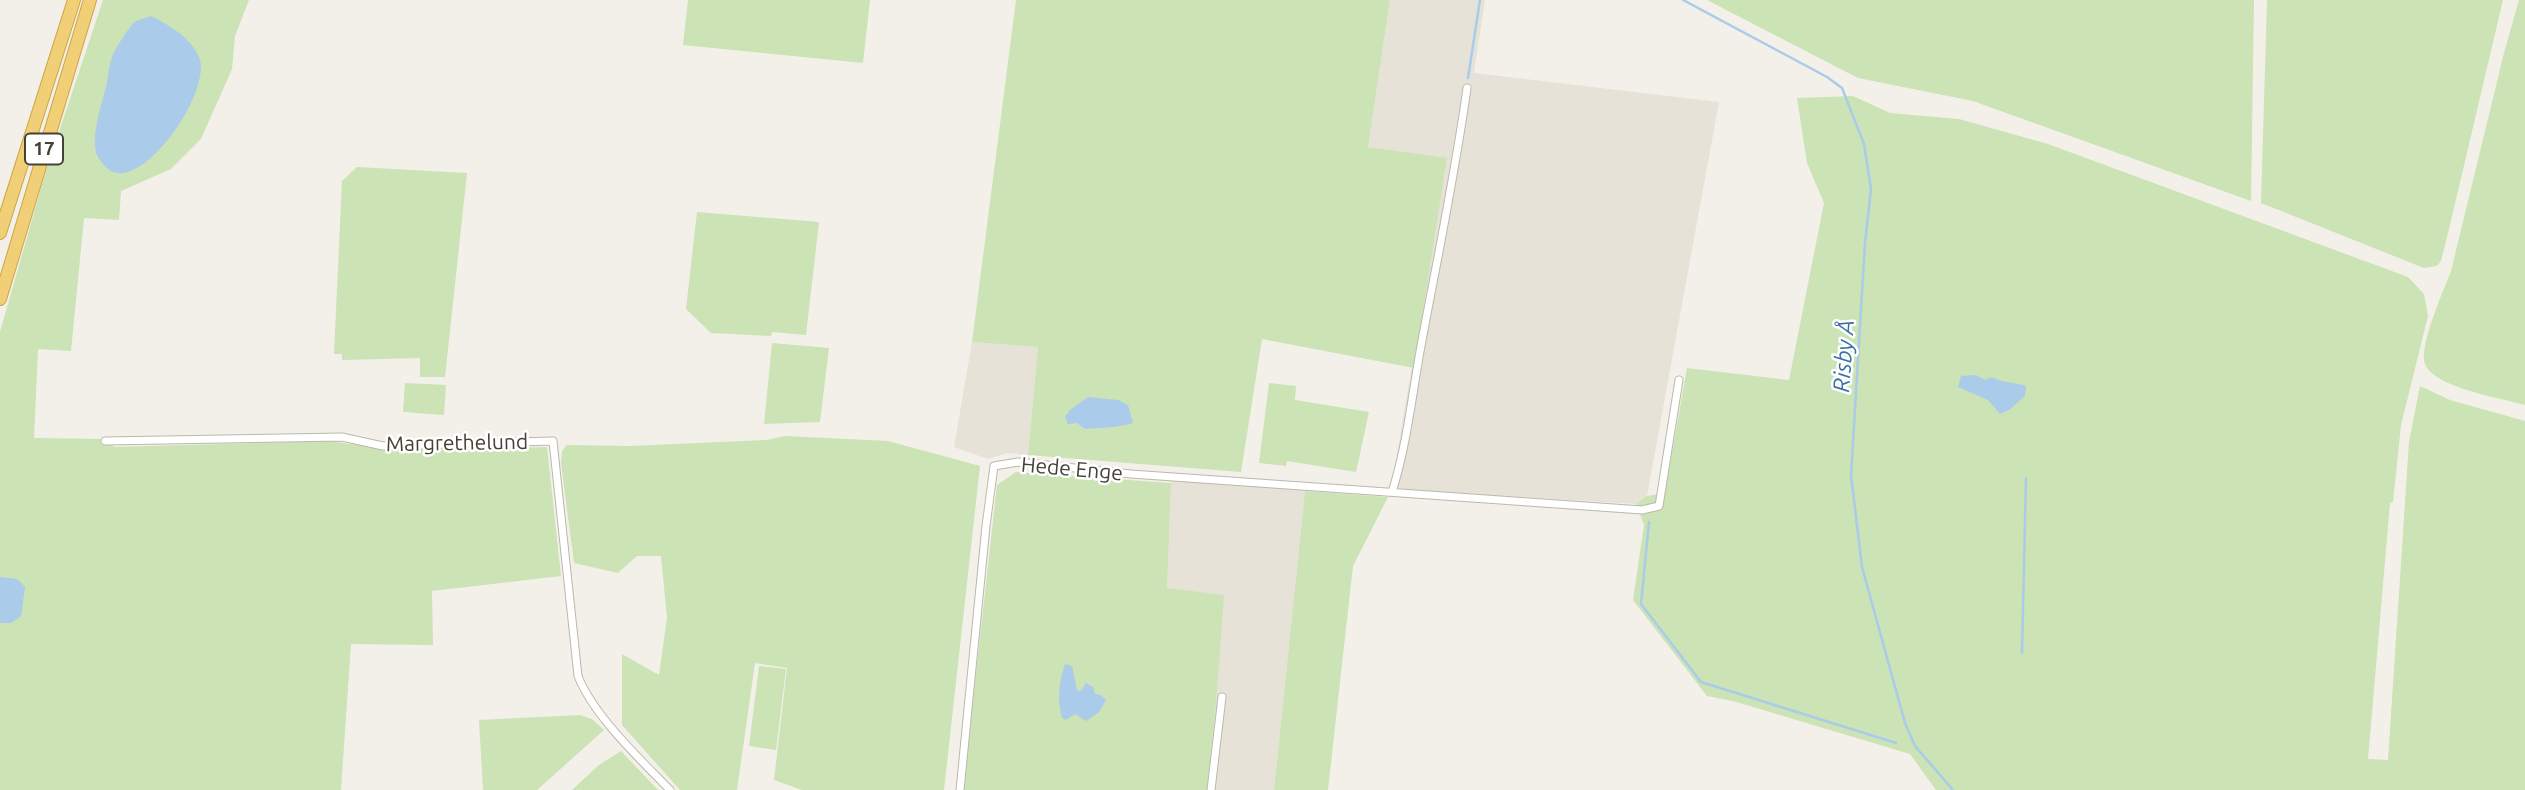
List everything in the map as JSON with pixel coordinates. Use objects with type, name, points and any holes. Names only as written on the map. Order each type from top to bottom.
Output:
[{"type":"highway","name":"17","points":[[0,233],[74,0]]},
{"type":"highway","name":"17","points":[[0,299],[90,0]]},
{"type":"street","points":[[1392,492],[1402,460],[1456,167],[1467,88]]},
{"type":"street","name":"Hede Enge","points":[[960,790],[986,526],[995,466],[1018,462],[1131,474],[1642,510],[1659,506],[1679,380]]},
{"type":"street","name":"Margrethelund","points":[[105,441],[342,437],[383,446],[553,441],[578,676],[584,692],[670,790]]},
{"type":"street","points":[[1211,790],[1222,697]]},
{"type":"shaded area","points":[[1390,0],[1485,0],[1474,73],[1719,102],[1647,496],[1636,504],[1391,489],[1447,159],[1368,147]]},
{"type":"shaded area","points":[[972,342],[1038,347],[1028,455],[1007,453],[988,459],[954,447]]},
{"type":"shaded area","points":[[1171,478],[1305,491],[1274,790],[1207,790],[1223,596],[1167,588]]},
{"type":"green space","points":[[103,0],[249,0],[235,36],[232,69],[201,139],[171,169],[121,191],[119,220],[84,218],[71,351],[38,349],[34,438],[105,439],[114,447],[330,441],[411,449],[547,447],[561,576],[432,591],[433,645],[351,644],[341,790],[0,790],[0,332],[45,174]]},
{"type":"green space","points":[[688,0],[870,0],[863,63],[683,45]]},
{"type":"green space","points":[[1016,0],[1390,0],[1368,147],[1447,158],[1414,368],[1262,339],[1241,472],[1028,455],[1038,347],[972,342]]},
{"type":"green space","points":[[1707,0],[2254,0],[2251,201],[1973,101],[1858,78]]},
{"type":"green space","points":[[2267,0],[2503,0],[2449,229],[2441,261],[2437,266],[2424,268],[2261,203]]},
{"type":"green space","points":[[2519,0],[2525,0],[2525,405],[2451,384],[2428,369],[2424,360],[2430,328],[2451,271]]},
{"type":"green space","points":[[1853,96],[1890,113],[1959,119],[2048,144],[2408,277],[2424,294],[2428,316],[2401,425],[2393,502],[2390,503],[2368,759],[2388,760],[2409,442],[2420,386],[2450,400],[2525,421],[2525,790],[1936,790],[1910,754],[1733,701],[1707,696],[1633,600],[1644,525],[1636,504],[1647,496],[1665,493],[1687,368],[1789,380],[1824,203],[1807,163],[1797,98]]},
{"type":"green space","points":[[357,167],[467,173],[445,377],[420,377],[420,358],[342,360],[342,354],[334,354],[342,181]]},
{"type":"green space","points":[[697,212],[819,222],[806,335],[772,332],[771,336],[711,333],[686,309]]},
{"type":"green space","points":[[772,343],[829,348],[820,422],[764,424]]},
{"type":"green space","points":[[405,383],[446,385],[444,415],[403,412]]},
{"type":"green space","points":[[1269,383],[1296,386],[1295,400],[1369,412],[1356,472],[1287,461],[1286,466],[1259,463]]},
{"type":"green space","points":[[785,436],[888,441],[980,466],[944,790],[802,790],[774,780],[787,668],[755,663],[737,790],[680,790],[622,725],[622,654],[659,675],[667,618],[661,556],[637,556],[618,573],[574,563],[561,463],[562,451],[567,445],[631,446],[766,440]]},
{"type":"green space","points":[[1016,472],[1171,483],[1167,588],[1224,595],[1207,790],[963,790],[997,485]]},
{"type":"green space","points":[[1305,491],[1388,497],[1353,566],[1328,790],[1274,790]]},
{"type":"green space","points":[[759,666],[786,669],[776,750],[749,746]]},
{"type":"green space","points":[[580,715],[592,719],[604,730],[537,790],[483,790],[479,720]]},
{"type":"green space","points":[[621,751],[658,790],[572,790],[599,765]]},
{"type":"water","points":[[151,16],[190,43],[199,57],[200,73],[195,94],[169,139],[152,157],[134,170],[118,173],[104,165],[97,154],[95,135],[98,118],[113,54],[133,24]]},
{"type":"water","points":[[1976,375],[1985,380],[1992,377],[2026,386],[2025,396],[2000,414],[1988,400],[1958,387],[1961,376]]},
{"type":"water","points":[[1088,397],[1118,400],[1128,405],[1133,423],[1085,429],[1077,423],[1068,424],[1065,417],[1070,410]]},
{"type":"water","points":[[0,577],[17,579],[25,587],[21,616],[11,623],[0,623]]},
{"type":"water","points":[[1065,664],[1072,666],[1077,690],[1081,691],[1086,683],[1093,687],[1095,694],[1106,700],[1099,712],[1086,721],[1075,714],[1066,720],[1062,718],[1059,691]]},
{"type":"waterway","points":[[1468,78],[1480,0]]},
{"type":"waterway","name":"Risby Å","points":[[1683,0],[1827,77],[1842,88],[1864,144],[1871,189],[1865,243],[1851,475],[1862,567],[1905,723],[1915,746],[1953,790]]},
{"type":"waterway","points":[[2022,653],[2026,478]]},
{"type":"waterway","points":[[1649,522],[1641,604],[1701,682],[1896,743]]}]
